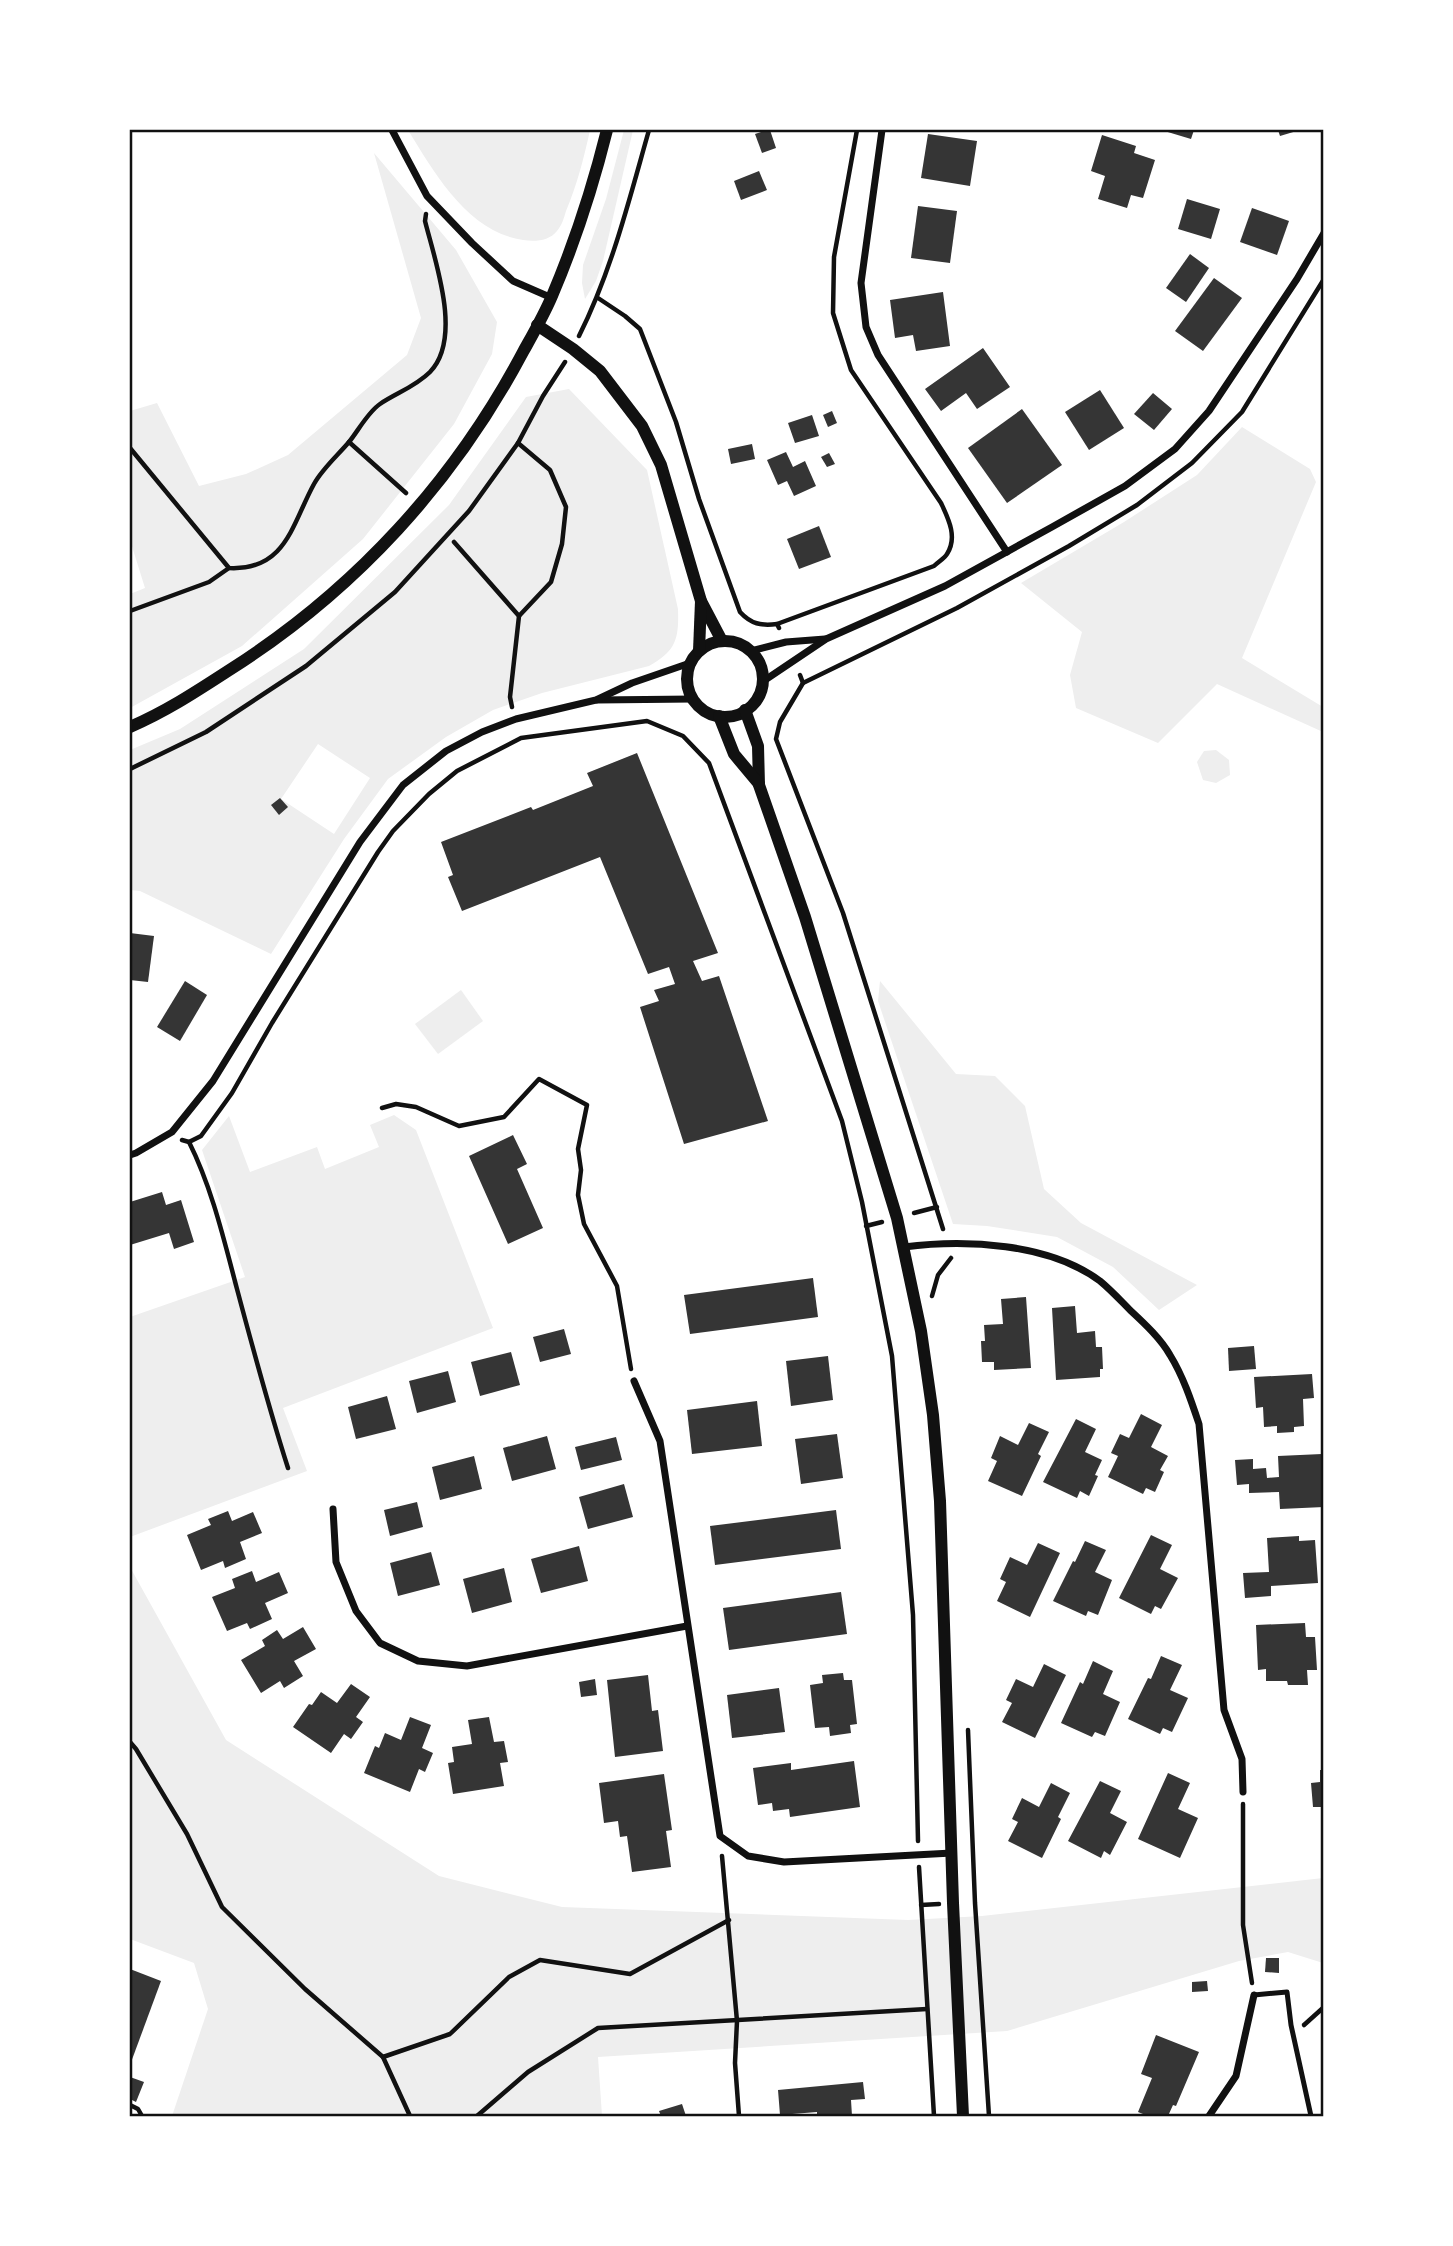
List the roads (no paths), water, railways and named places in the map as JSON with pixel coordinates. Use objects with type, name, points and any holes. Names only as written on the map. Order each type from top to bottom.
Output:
[{"type":"street","points":[[392,130],[427,196],[513,282],[552,298]]},
{"type":"street","points":[[130,727],[162,714],[269,645],[332,596],[385,544],[439,481],[498,398],[552,298],[594,183],[607,130]]},
{"type":"street","points":[[882,130],[861,283],[866,327],[877,355],[1007,552]]},
{"type":"street","points":[[762,682],[826,639],[945,586],[1125,486],[1175,449],[1209,411],[1297,279],[1324,233]]},
{"type":"street","points":[[537,325],[573,349],[600,372],[642,426],[661,465],[701,601],[722,641]]},
{"type":"street","points":[[699,651],[701,601]]},
{"type":"street","points":[[751,651],[786,642],[826,639]]},
{"type":"street","points":[[722,641],[732,642],[751,651],[762,671],[760,693],[754,703],[746,710],[728,716],[709,713],[693,699],[687,676],[690,663],[699,651],[722,641]]},
{"type":"street","points":[[130,1155],[172,1132],[213,1081],[360,842],[403,785],[446,751],[482,732],[516,719],[596,700],[632,683],[690,663]]},
{"type":"street","points":[[596,700],[693,699]]},
{"type":"street","points":[[746,710],[758,746],[759,785],[805,917],[897,1218],[923,1343],[933,1415],[940,1501],[963,2116]]},
{"type":"street","points":[[719,716],[734,754],[759,785]]},
{"type":"street","points":[[904,1247],[947,1243],[1010,1247],[1061,1261],[1100,1281],[1145,1324],[1170,1354],[1199,1424],[1224,1710],[1242,1759],[1243,1792]]},
{"type":"street","points":[[634,1381],[660,1441],[720,1836],[748,1856],[784,1862],[952,1853]]},
{"type":"street","points":[[333,1509],[336,1562],[356,1611],[380,1643],[418,1661],[467,1667],[687,1626]]},
{"type":"street","points":[[1209,2116],[1236,2076],[1254,1995]]},
{"type":"lane","points":[[1254,1995],[1287,1992],[1292,2034],[1311,2116]]}]
